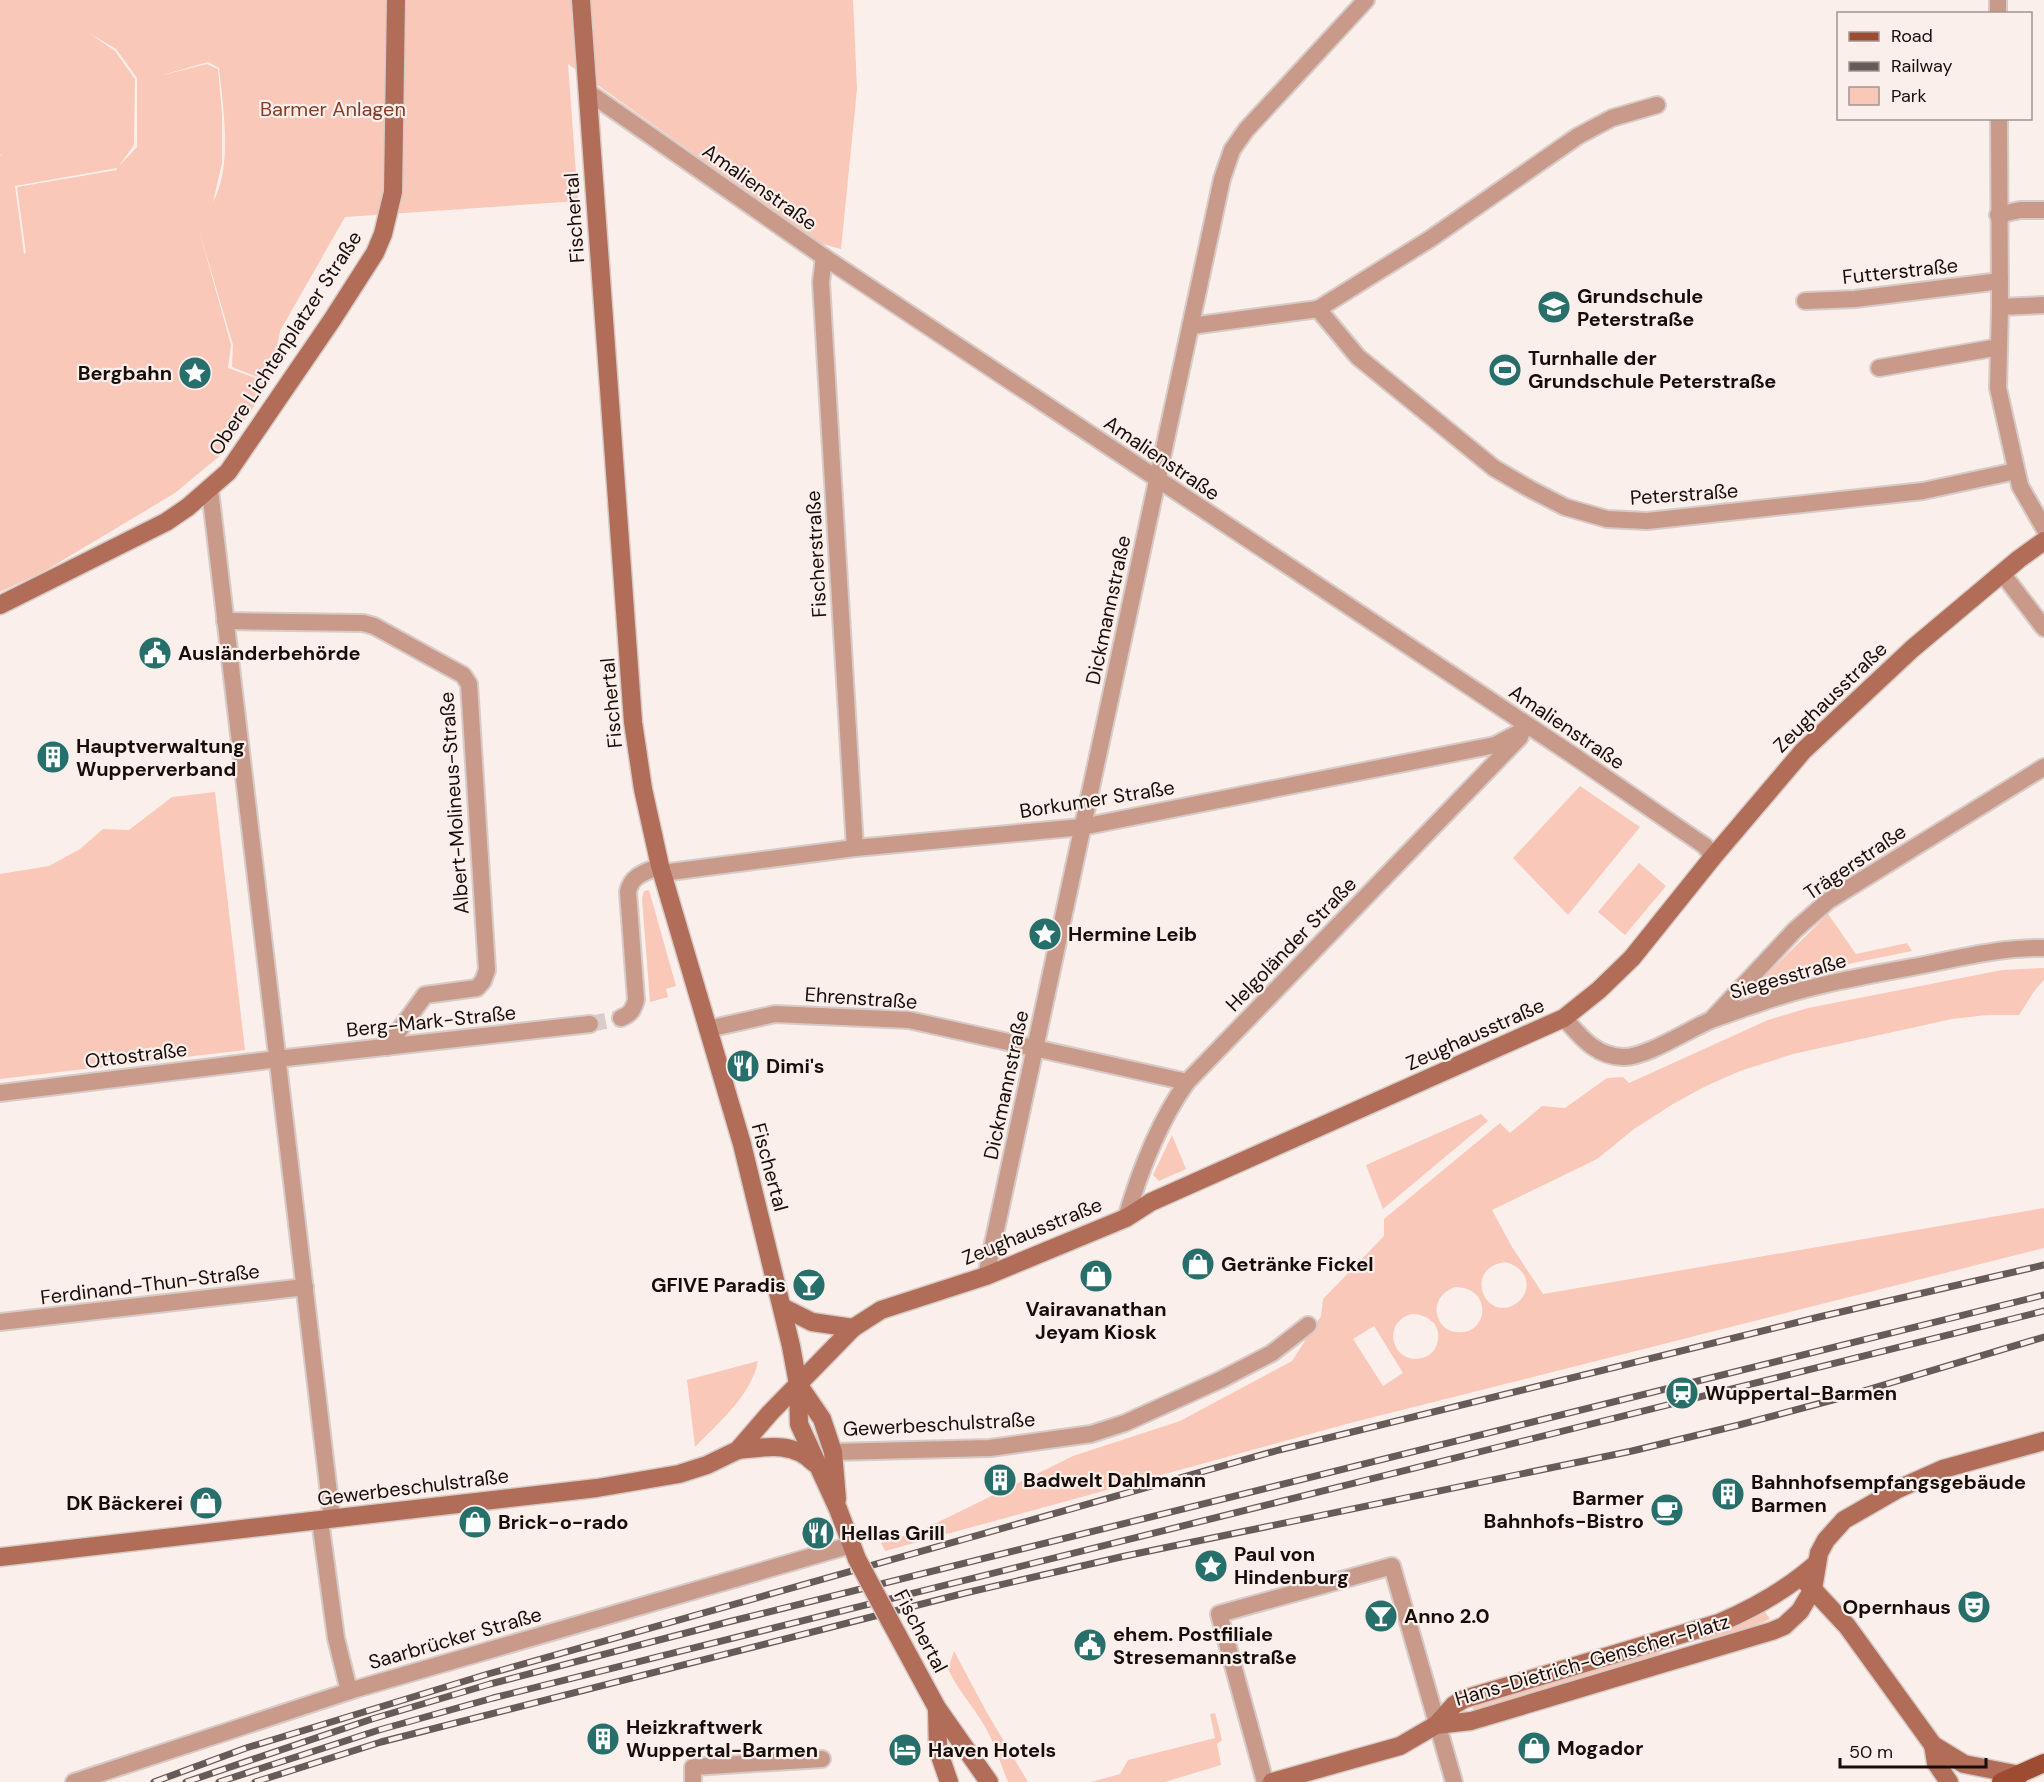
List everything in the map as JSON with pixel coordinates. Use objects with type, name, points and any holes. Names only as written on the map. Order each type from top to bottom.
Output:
[{"type":"main road","points":[[2001,1782],[2044,1763]]},
{"type":"street","name":"Obere Lichtenplatzer Straße","points":[[0,605],[166,522],[210,490],[228,472],[319,339],[375,253],[383,234],[393,192],[396,0]]},
{"type":"street","name":"Fischertal","points":[[581,0],[633,722],[643,789],[661,869],[742,1144],[782,1307],[798,1384],[799,1424],[838,1509],[854,1552],[890,1621],[937,1708],[990,1782]]},
{"type":"street","name":"Dickmannstraße","points":[[986,1276],[1222,179],[1232,150],[1246,130],[1366,0]]},
{"type":"street","name":"Amalienstraße","points":[[588,93],[824,257],[1530,727],[1705,846],[1713,857]]},
{"type":"street","points":[[1191,326],[1318,309],[1430,239],[1578,136],[1612,118],[1657,105]]},
{"type":"street","points":[[1999,120],[1998,388],[2020,486],[2044,528]]},
{"type":"street","points":[[1998,215],[2020,210],[2044,210]]},
{"type":"street","name":"Fischerstraße","points":[[824,257],[821,282],[855,848]]},
{"type":"street","name":"Futterstraße","points":[[1805,301],[1855,298],[2000,281]]},
{"type":"street","points":[[2000,307],[2044,305]]},
{"type":"street","name":"Peterstraße","points":[[1318,309],[1358,357],[1494,468],[1565,507],[1607,519],[1647,521],[1923,492],[2016,471]]},
{"type":"street","points":[[1879,368],[1999,347]]},
{"type":"street","points":[[210,490],[305,1287],[336,1638],[349,1691]]},
{"type":"street","name":"Zeughausstraße","points":[[798,1384],[854,1328],[880,1311],[986,1276],[1126,1218],[1151,1202],[1564,1018],[1599,990],[1632,958],[1713,857],[1803,751],[1912,649],[2002,573],[2044,542]]},
{"type":"street","points":[[2002,573],[2044,628]]},
{"type":"street","name":"Albert-Molineus-Straße","points":[[225,621],[363,623],[463,675],[469,684],[487,970],[483,981],[477,988],[425,996],[387,1047]]},
{"type":"street","name":"Borkumer Straße","points":[[661,869],[1082,827],[1495,745],[1530,727]]},
{"type":"street","name":"Helgoländer Straße","points":[[1126,1218],[1140,1172],[1172,1103],[1187,1082],[1530,727]]},
{"type":"street","name":"Trägerstraße","points":[[1711,1020],[1795,930],[1828,901],[2044,767]]},
{"type":"street","points":[[621,1018],[629,1015],[636,1000],[628,892],[630,884],[636,876],[661,869]]},
{"type":"street","name":"Siegesstraße","points":[[1564,1018],[1588,1044],[1598,1051],[1608,1056],[1626,1057],[1642,1053],[1711,1020],[1776,997],[1851,979],[1987,952],[2044,948]]},
{"type":"street","name":"Ehrenstraße","points":[[708,1029],[775,1014],[909,1020],[1187,1082]]},
{"type":"street","name":"Berg-Mark-Straße","points":[[277,1059],[590,1024]]},
{"type":"street","name":"Ottostraße","points":[[0,1093],[277,1059]]},
{"type":"street","name":"Ferdinand-Thun-Straße","points":[[0,1322],[305,1287]]},
{"type":"street","points":[[782,1307],[812,1322],[854,1328]]},
{"type":"street","name":"Gewerbeschulstraße","points":[[833,1452],[990,1448],[1091,1434],[1125,1423],[1220,1380],[1272,1353],[1308,1325]]},
{"type":"street","name":"Fischertal","points":[[798,1384],[822,1419],[833,1452],[838,1509]]},
{"type":"street","name":"Gewerbeschulstraße","points":[[0,1557],[597,1488],[679,1474],[707,1465],[738,1450],[798,1384]]},
{"type":"street","name":"Hans-Dietrich-Genscher-Platz","points":[[1436,1725],[1471,1721],[1772,1632],[1784,1626],[1800,1611],[1807,1583],[1826,1540],[1844,1520],[1870,1504],[1943,1469],[2044,1441]]},
{"type":"street","points":[[738,1450],[765,1447],[796,1449],[817,1466]]},
{"type":"street","name":"Saarbrücker Straße","points":[[74,1782],[349,1691],[854,1552]]},
{"type":"street","points":[[1265,1782],[1219,1614],[1392,1566],[1454,1782]]},
{"type":"street","points":[[1807,1583],[1847,1626],[1933,1745],[1964,1764],[2020,1775]]},
{"type":"street","name":"Hans-Dietrich-Genscher-Platz","points":[[1436,1725],[1464,1699],[1710,1626],[1807,1583]]},
{"type":"street","name":"Fischertal","points":[[937,1708],[938,1750],[948,1782]]},
{"type":"street","points":[[1272,1782],[1400,1746],[1436,1725]]},
{"type":"street","points":[[1933,1745],[1936,1763],[1949,1782]]},
{"type":"street","points":[[693,1782],[693,1767],[822,1759]]},
{"type":"green space","name":"Barmer Anlagen","points":[[0,0],[853,0],[857,89],[841,249],[819,243],[568,64],[578,201],[345,217],[280,331],[270,382],[232,367],[233,345],[199,230],[231,345],[228,368],[269,383],[222,454],[175,493],[43,572],[0,592],[0,155],[2,156],[0,154]],"holes":[[[89,33],[116,49],[137,78],[137,147],[119,166],[134,145],[135,79],[115,51]],[[208,62],[219,68],[225,154],[223,172],[213,202],[222,163],[222,114],[218,69],[207,64],[159,76]],[[117,168],[117,170],[17,187],[26,253],[24,254],[15,186]]]},
{"type":"green space","points":[[1580,786],[1640,827],[1568,915],[1513,858]]},
{"type":"green space","points":[[215,792],[245,1050],[0,1079],[0,874],[49,866],[80,849],[103,829],[129,830],[172,797]]},
{"type":"green space","points":[[1639,863],[1666,886],[1625,935],[1598,912]]},
{"type":"green space","points":[[649,890],[676,986],[666,989],[668,997],[650,1002],[642,898],[644,891]]},
{"type":"green space","points":[[1828,914],[1856,954],[1907,943],[1912,951],[1789,976],[1753,988]]},
{"type":"green space","points":[[2044,968],[2044,980],[2019,1015],[1987,1015],[1952,1019],[1793,1054],[1740,1071],[1673,1104],[1634,1129],[1597,1159],[1492,1210],[1512,1247],[1543,1294],[2044,1208],[2044,1248],[1354,1422],[885,1551],[881,1543],[920,1531],[1073,1456],[1180,1421],[1292,1361],[1321,1316],[1323,1299],[1384,1236],[1384,1219],[1500,1123],[1510,1133],[1542,1106],[1565,1108],[1607,1078],[1623,1077],[1629,1083],[1768,1020],[1808,1008],[2002,970]],"holes":[[[1505,1262],[1515,1266],[1523,1273],[1526,1282],[1525,1293],[1512,1306],[1502,1308],[1486,1299],[1482,1291],[1482,1282],[1485,1273],[1492,1266]],[[1455,1287],[1468,1289],[1476,1295],[1481,1303],[1482,1311],[1475,1327],[1457,1332],[1442,1325],[1437,1314],[1437,1304],[1446,1292]],[[1411,1314],[1423,1316],[1433,1322],[1438,1331],[1438,1337],[1431,1354],[1414,1359],[1399,1351],[1394,1343],[1393,1335],[1395,1326],[1401,1319]],[[1374,1326],[1403,1373],[1383,1386],[1353,1339]]]},
{"type":"green space","points":[[1481,1114],[1488,1121],[1383,1209],[1366,1165]]},
{"type":"green space","points":[[1172,1135],[1186,1169],[1159,1181],[1153,1175]]},
{"type":"green space","points":[[758,1361],[749,1386],[733,1408],[695,1447],[687,1380]]},
{"type":"green space","points":[[1763,1609],[1770,1619],[1750,1628],[1704,1642],[1701,1639],[1704,1635],[1737,1626]]},
{"type":"green space","points":[[1663,1647],[1655,1657],[1474,1711],[1471,1704]]},
{"type":"green space","points":[[954,1651],[1028,1782],[1008,1782],[988,1732],[948,1669]]},
{"type":"green space","points":[[1215,1713],[1222,1740],[1217,1744],[1221,1765],[1165,1782],[1091,1782],[1120,1774],[1128,1760],[1215,1738],[1210,1714]]},
{"type":"tunnel","points":[[590,1024],[621,1018]]},
{"type":"railway","points":[[154,1782],[246,1748],[488,1674],[1279,1450],[1819,1317],[2044,1265]]},
{"type":"railway","points":[[186,1782],[372,1719],[490,1684],[728,1622],[2044,1295]]},
{"type":"railway","points":[[219,1782],[379,1730],[493,1698],[2044,1311]]},
{"type":"railway","points":[[255,1782],[381,1742],[965,1593],[1125,1556],[1632,1451],[1840,1398],[2044,1337]]},
{"type":"place","name":"Grundschule Peterstraße","points":[[1554,307]]},
{"type":"place","name":"Turnhalle der Grundschule Peterstraße","points":[[1505,370]]},
{"type":"place","name":"Bergbahn","points":[[195,373]]},
{"type":"place","name":"Ausländerbehörde","points":[[155,653]]},
{"type":"place","name":"Hauptverwaltung Wupperverband","points":[[53,757]]},
{"type":"place","name":"Hermine Leib","points":[[1045,934]]},
{"type":"place","name":"Dimi's","points":[[743,1066]]},
{"type":"place","name":"Getränke Fickel","points":[[1198,1264]]},
{"type":"place","name":"Vairavanathan Jeyam Kiosk","points":[[1096,1276]]},
{"type":"place","name":"GFIVE Paradis","points":[[809,1285]]},
{"type":"place","name":"Wuppertal-Barmen","points":[[1682,1393]]},
{"type":"place","name":"Badwelt Dahlmann","points":[[1000,1480]]},
{"type":"place","name":"Bahnhofsempfangsgebäude Barmen","points":[[1728,1494]]},
{"type":"place","name":"DK Bäckerei","points":[[206,1503]]},
{"type":"place","name":"Barmer Bahnhofs-Bistro","points":[[1667,1510]]},
{"type":"place","name":"Brick-o-rado","points":[[475,1522]]},
{"type":"place","name":"Hellas Grill","points":[[818,1533]]},
{"type":"place","name":"Paul von Hindenburg","points":[[1211,1566]]},
{"type":"place","name":"Opernhaus","points":[[1974,1607]]},
{"type":"place","name":"Anno 2.0","points":[[1381,1616]]},
{"type":"place","name":"ehem. Postfiliale Stresemannstraße","points":[[1090,1645]]},
{"type":"place","name":"Heizkraftwerk Wuppertal-Barmen","points":[[603,1739]]},
{"type":"place","name":"Mogador","points":[[1534,1748]]},
{"type":"place","name":"Haven Hotels","points":[[905,1750]]}]
